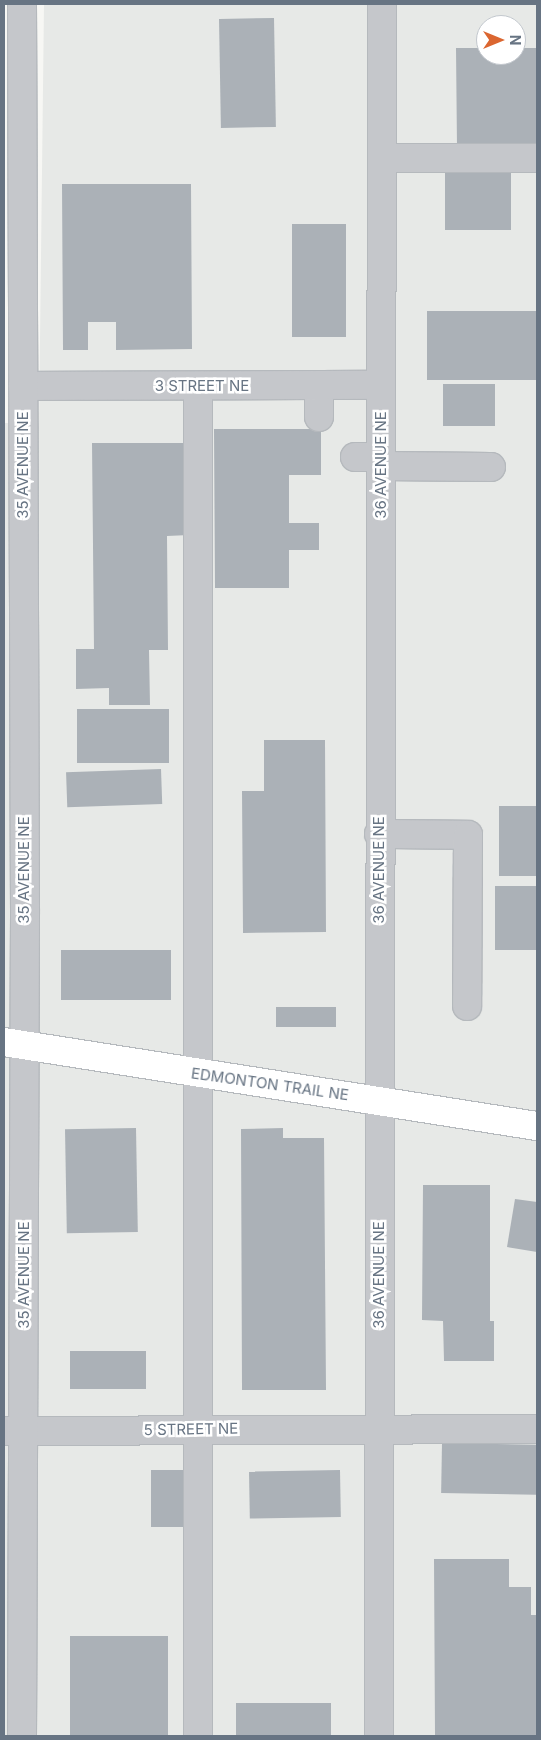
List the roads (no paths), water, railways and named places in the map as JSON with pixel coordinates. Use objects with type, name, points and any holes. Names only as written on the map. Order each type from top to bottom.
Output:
[{"type":"main road","name":"EDMONTON TRAIL NE","points":[[14,1043],[197,1074],[379,1100],[537,1126]]},
{"type":"street","name":"35 AVENUE NE","points":[[22,4],[23,386],[14,762],[14,1431],[22,1736]]},
{"type":"street","name":"36 AVENUE NE","points":[[379,1736],[379,834],[372,460],[381,386],[382,4]]},
{"type":"street","points":[[382,158],[537,158]]},
{"type":"street","name":"3 STREET NE","points":[[23,386],[381,386]]},
{"type":"street","points":[[198,386],[198,1736]]},
{"type":"street","points":[[319,386],[319,417]]},
{"type":"street","points":[[372,460],[491,467]]},
{"type":"street","points":[[379,834],[468,835],[467,1006]]},
{"type":"street","name":"5 STREET NE","points":[[14,1431],[197,1428],[537,1429]]}]
